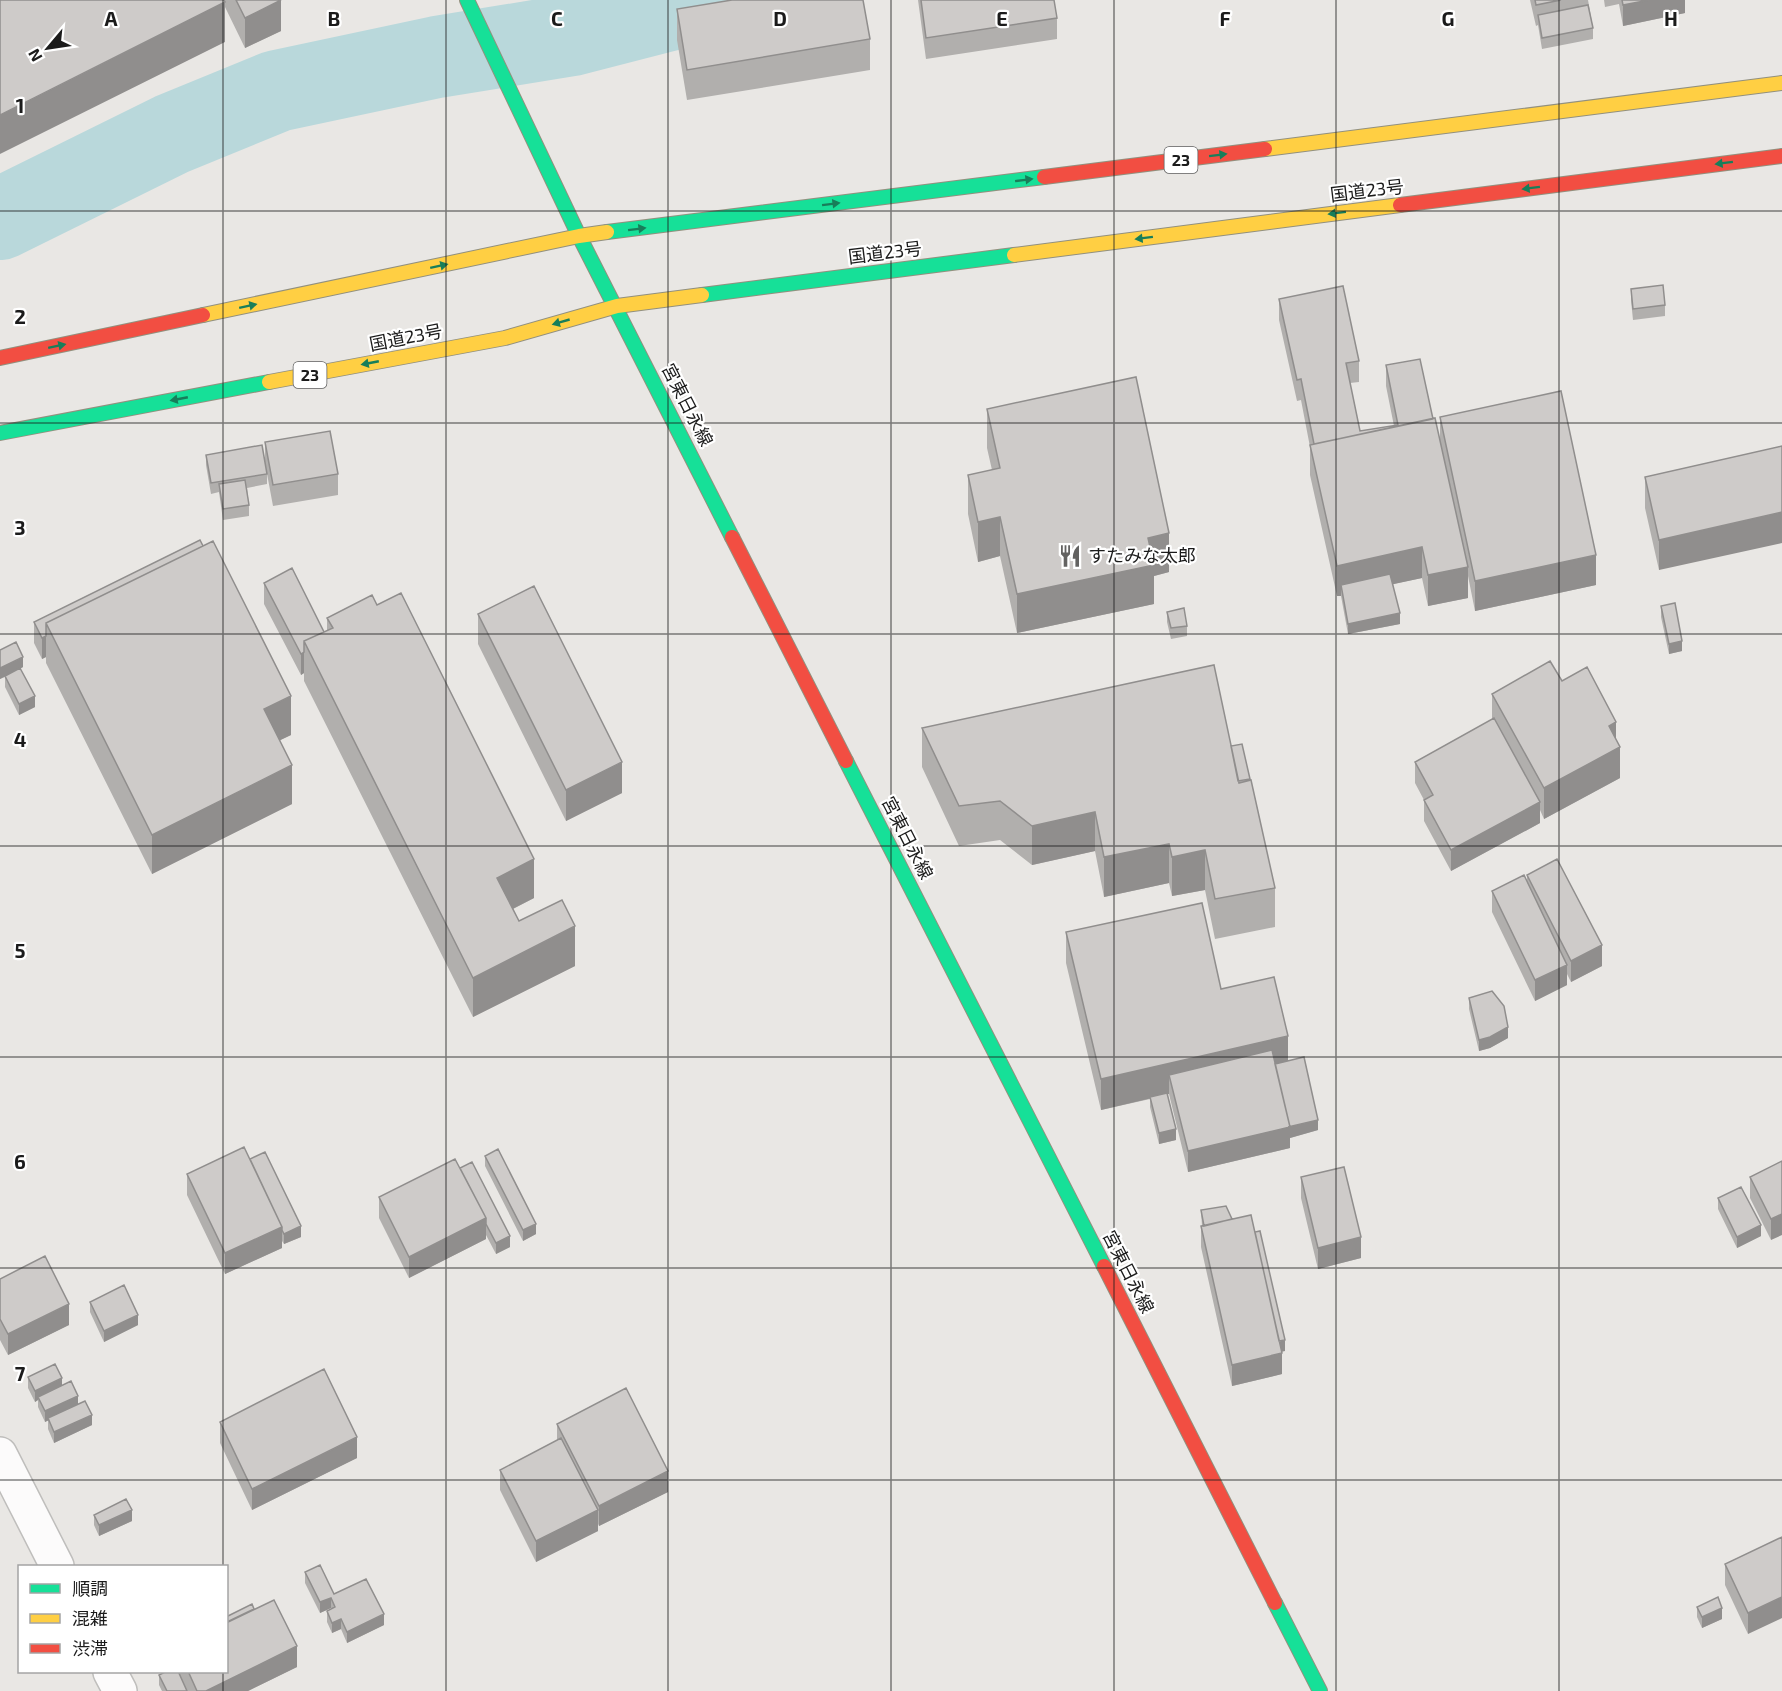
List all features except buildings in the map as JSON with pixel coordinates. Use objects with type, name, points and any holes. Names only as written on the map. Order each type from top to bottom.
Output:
[{"type":"main road","name":"宮東日永線","points":[[468,2],[579,236],[617,306],[1320,1691]]},
{"type":"main road","name":"23","points":[[0,358],[579,236],[1782,83]]},
{"type":"main road","name":"国道23号","points":[[0,433],[505,338],[617,306],[1782,156]]},
{"type":"street","points":[[0,1454],[56,1565]]},
{"type":"street","points":[[111,1673],[120,1691]]},
{"type":"waterway","points":[[0,219],[172,134],[277,91],[437,57],[572,35],[669,10],[731,0]]},
{"type":"traffic: fast","points":[[467,0],[579,236],[732,537]]},
{"type":"traffic: fast","points":[[607,232],[1044,177]]},
{"type":"traffic: fast","points":[[702,295],[1014,255]]},
{"type":"traffic: fast","points":[[0,433],[269,382]]},
{"type":"traffic: fast","points":[[846,761],[1104,1266]]},
{"type":"traffic: fast","points":[[1275,1603],[1320,1691]]},
{"type":"traffic: slow","points":[[1265,149],[1782,83]]},
{"type":"traffic: slow","points":[[1014,255],[1400,205]]},
{"type":"traffic: slow","points":[[203,315],[607,232]]},
{"type":"traffic: slow","points":[[269,382],[505,338],[617,306],[702,295]]},
{"type":"traffic: jam","points":[[1044,177],[1265,149]]},
{"type":"traffic: jam","points":[[1400,205],[1782,156]]},
{"type":"traffic: jam","points":[[0,358],[203,315]]},
{"type":"traffic: jam","points":[[732,537],[846,761]]},
{"type":"traffic: jam","points":[[1104,1266],[1275,1603]]},
{"type":"place","name":"すたみな太郎","points":[[1070,556]]}]
